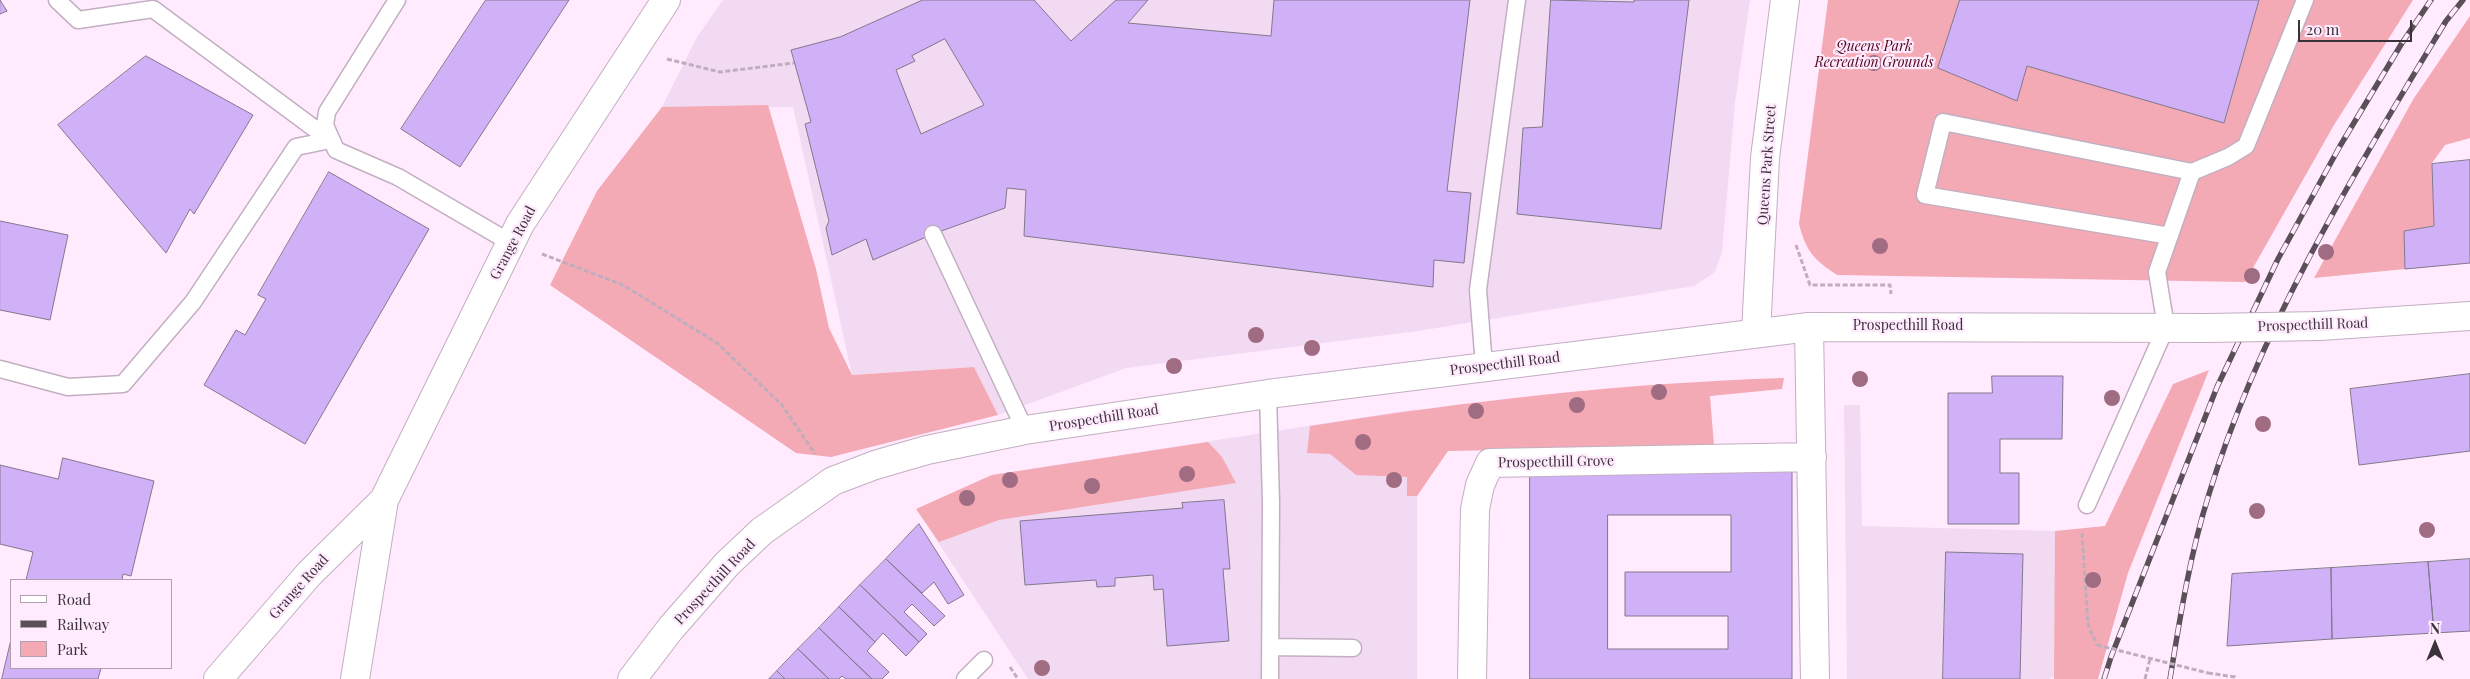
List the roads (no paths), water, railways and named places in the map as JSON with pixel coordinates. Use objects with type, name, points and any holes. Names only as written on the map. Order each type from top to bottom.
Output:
[{"type":"street","name":"Grange Road","points":[[355,679],[384,500],[520,224],[666,0]]},
{"type":"street","name":"Queens Park Street","points":[[1756,332],[1765,158],[1785,0]]},
{"type":"street","name":"Prospecthill Road","points":[[632,679],[671,628],[727,564],[762,531],[833,481],[875,465],[927,450],[1025,430],[1268,394],[1809,326],[2207,328],[2320,326],[2470,316]]},
{"type":"street","points":[[1809,326],[1815,679]]},
{"type":"street","name":"Prospecthill Grove","points":[[1472,679],[1475,509],[1480,485],[1490,463],[1812,456]]},
{"type":"street","name":"Grange Road","points":[[218,679],[309,574],[384,500]]},
{"type":"lane","points":[[58,0],[78,20],[157,4],[330,140]]},
{"type":"lane","points":[[397,0],[326,112],[326,125],[330,140],[336,150],[398,178],[511,243]]},
{"type":"lane","points":[[1484,366],[1478,290],[1517,0]]},
{"type":"lane","points":[[2170,236],[1925,195],[1943,122],[2192,172],[2228,157],[2246,146],[2304,0]]},
{"type":"lane","points":[[0,369],[68,387],[123,384],[193,302],[296,147],[330,140]]},
{"type":"lane","points":[[2087,505],[2166,327],[2157,272],[2192,172]]},
{"type":"lane","points":[[933,234],[1025,430]]},
{"type":"lane","points":[[1268,394],[1271,503],[1270,679]]},
{"type":"lane","points":[[1270,647],[1353,648]]},
{"type":"lane","points":[[965,679],[984,660]]},
{"type":"railway","points":[[2104,679],[2217,387],[2278,259],[2340,146],[2402,43],[2431,0]]},
{"type":"railway","points":[[2170,679],[2186,586],[2202,517],[2230,431],[2255,370],[2283,309],[2345,192],[2446,21],[2463,0]]},
{"type":"park label","name":"Queens Park Recreation Grounds","points":[[1874,56]]}]
